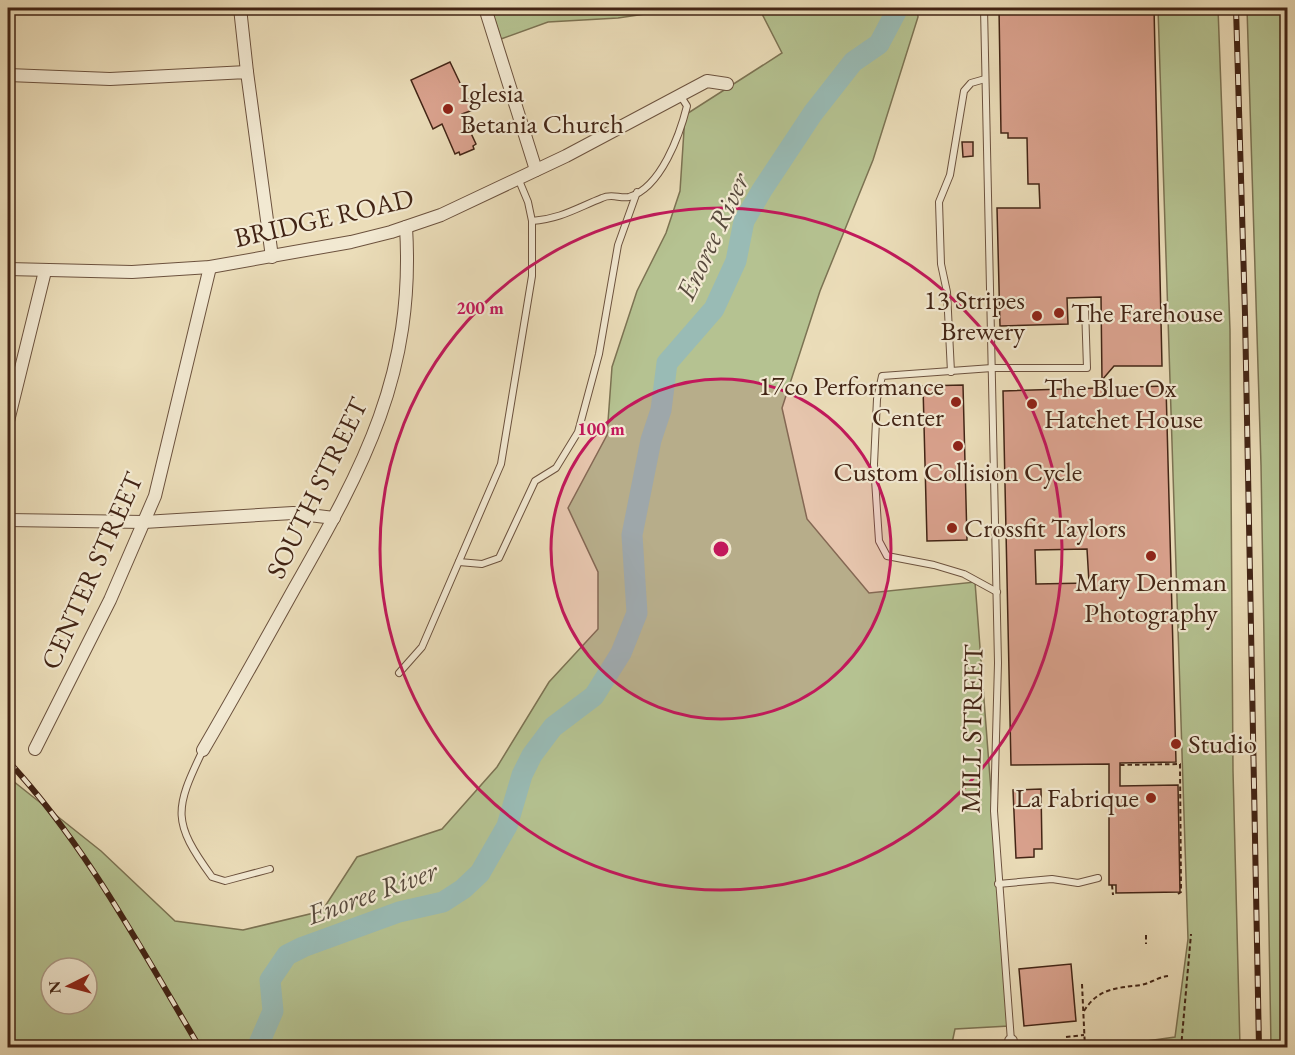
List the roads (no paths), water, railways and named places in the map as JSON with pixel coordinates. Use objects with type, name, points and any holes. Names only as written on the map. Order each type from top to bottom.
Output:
[{"type":"street","points":[[240,8],[273,257]]},
{"type":"street","points":[[485,8],[536,170]]},
{"type":"street","points":[[8,75],[110,79],[247,72]]},
{"type":"street","name":"BRIDGE ROAD","points":[[8,269],[132,272],[210,267],[351,242],[406,227],[441,214],[536,170],[707,81],[727,84]]},
{"type":"street","name":"SOUTH STREET","points":[[203,750],[334,518],[369,449],[382,416],[394,375],[405,308],[406,227]]},
{"type":"street","name":"CENTER STREET","points":[[35,749],[95,630],[144,522],[161,476],[210,267]]},
{"type":"street","points":[[8,421],[45,271]]},
{"type":"street","points":[[8,520],[144,522],[293,513],[334,518]]},
{"type":"lane","name":"MILL STREET","points":[[984,8],[997,592],[998,674],[994,783],[998,884],[1011,1044]]},
{"type":"lane","points":[[951,372],[947,292],[940,264],[939,202],[950,175],[964,91],[971,83],[985,79]]},
{"type":"lane","points":[[532,221],[554,219],[610,194],[628,197],[650,184],[678,141],[687,106],[680,95]]},
{"type":"lane","points":[[399,673],[422,647],[501,464],[532,276],[532,221],[528,202],[517,178]]},
{"type":"lane","points":[[459,562],[482,564],[499,558],[535,481],[556,468],[578,432],[599,354],[618,244],[638,192]]},
{"type":"lane","points":[[997,592],[964,574],[934,565],[887,556],[879,541],[874,464],[877,399],[882,376],[992,368],[1087,368],[1085,307]]},
{"type":"lane","points":[[203,750],[180,806],[184,831],[212,877],[225,881],[270,869]]},
{"type":"lane","points":[[998,884],[1052,879],[1078,883],[1098,878]]},
{"type":"waterway","name":"Enoree River","points":[[257,1048],[273,1011],[270,980],[287,955],[399,912],[443,902],[463,889],[480,873],[507,826],[522,775],[532,755],[553,727],[594,696],[621,653],[637,613],[632,535],[651,440],[661,410],[667,363],[714,309],[736,261],[744,221],[762,190],[813,113],[853,62],[879,44],[898,8]]},
{"type":"railway","points":[[1236,8],[1245,314],[1259,1048]]},
{"type":"railway","points":[[8,761],[63,827],[134,936],[200,1048]]},
{"type":"place","name":"Iglesia Betania Church","points":[[448,109]]},
{"type":"place","name":"The Farehouse","points":[[1059,313]]},
{"type":"place","name":"13 Stripes Brewery","points":[[1037,316]]},
{"type":"place","name":"17co Performance Center","points":[[956,402]]},
{"type":"place","name":"The Blue Ox Hatchet House","points":[[1032,404]]},
{"type":"place","name":"Custom Collision Cycle","points":[[958,446]]},
{"type":"place","name":"Crossfit Taylors","points":[[952,528]]},
{"type":"place","name":"Mary Denman Photography","points":[[1151,556]]},
{"type":"place","name":"Studio","points":[[1176,744]]},
{"type":"place","name":"La Fabrique","points":[[1151,798]]}]
